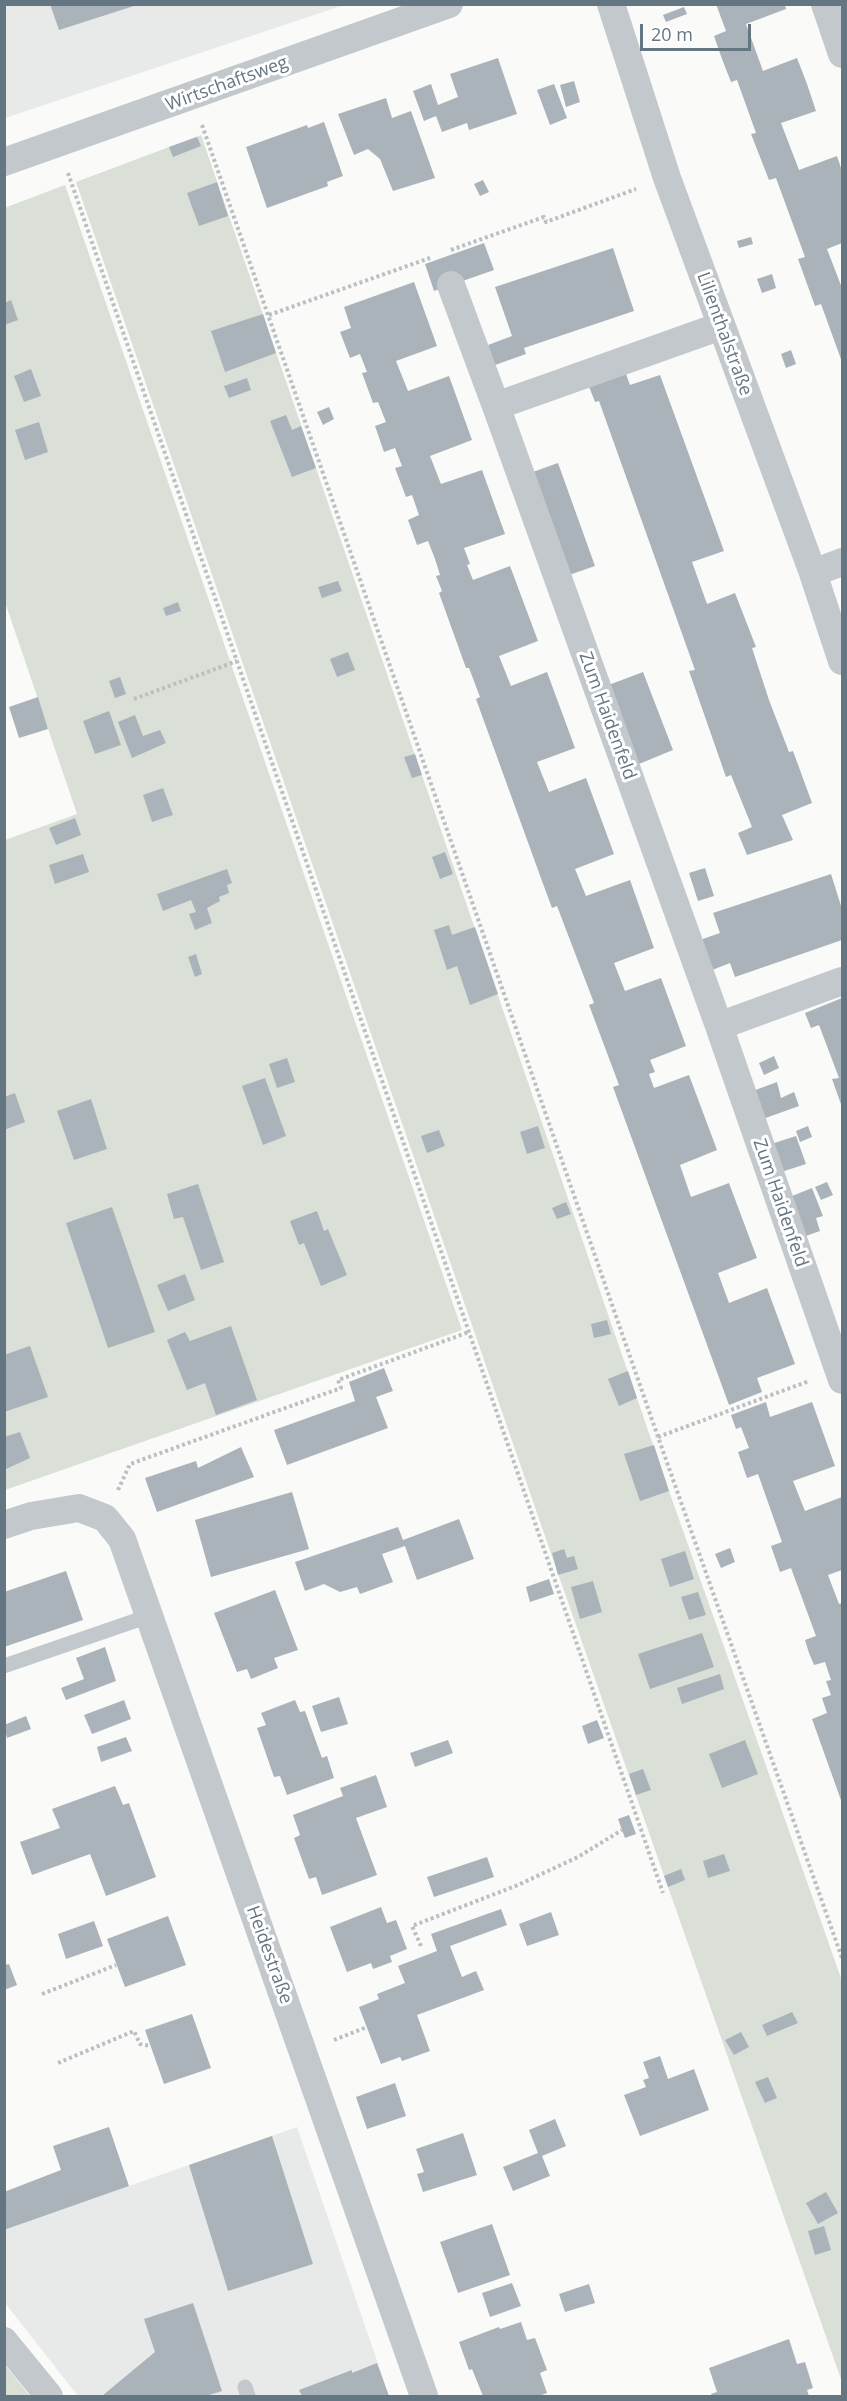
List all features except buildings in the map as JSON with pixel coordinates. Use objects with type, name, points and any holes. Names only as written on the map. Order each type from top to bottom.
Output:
[{"type":"street","name":"Wirtschaftsweg","points":[[4,162],[449,4]]},
{"type":"street","name":"Lilienthalstraße","points":[[611,4],[667,178],[813,573],[843,662]]},
{"type":"street","points":[[825,4],[843,54]]},
{"type":"street","name":"Zum Haidenfeld","points":[[451,285],[841,1375]]},
{"type":"street","points":[[495,406],[721,326]]},
{"type":"street","points":[[813,573],[843,562]]},
{"type":"street","points":[[718,1026],[843,981]]},
{"type":"street","points":[[4,1525],[31,1516],[79,1508],[105,1518]]},
{"type":"street","name":"Heidestraße","points":[[105,1518],[122,1539],[424,2397]]},
{"type":"street","points":[[4,2341],[49,2397]]},
{"type":"lane","points":[[4,1666],[149,1616]]},
{"type":"path","points":[[192,96],[658,1437],[843,1958]]},
{"type":"path","points":[[58,144],[663,1893]]},
{"type":"path","points":[[445,252],[544,217],[546,222],[667,178]]},
{"type":"path","points":[[269,315],[434,256]]},
{"type":"path","points":[[134,699],[237,661]]},
{"type":"path","points":[[105,1518],[130,1464],[341,1388],[338,1380],[469,1332]]},
{"type":"path","points":[[658,1437],[841,1375]]},
{"type":"path","points":[[421,1946],[412,1926],[518,1885],[578,1857],[622,1830]]},
{"type":"path","points":[[42,1994],[117,1965]]},
{"type":"path","points":[[58,2063],[134,2031],[140,2044],[151,2046]]},
{"type":"shaded area","points":[[5,4],[344,5],[5,118]]},
{"type":"shaded area","points":[[201,135],[669,1491],[842,1981],[842,2382],[562,1585],[76,182]]},
{"type":"shaded area","points":[[65,185],[462,1330],[5,1490],[5,840],[77,814],[5,602],[4,208]]},
{"type":"shaded area","points":[[297,2127],[389,2396],[78,2396],[5,2303],[4,2230]]},
{"type":"shaded area","points":[[4,2364],[30,2396],[5,2395]]}]
